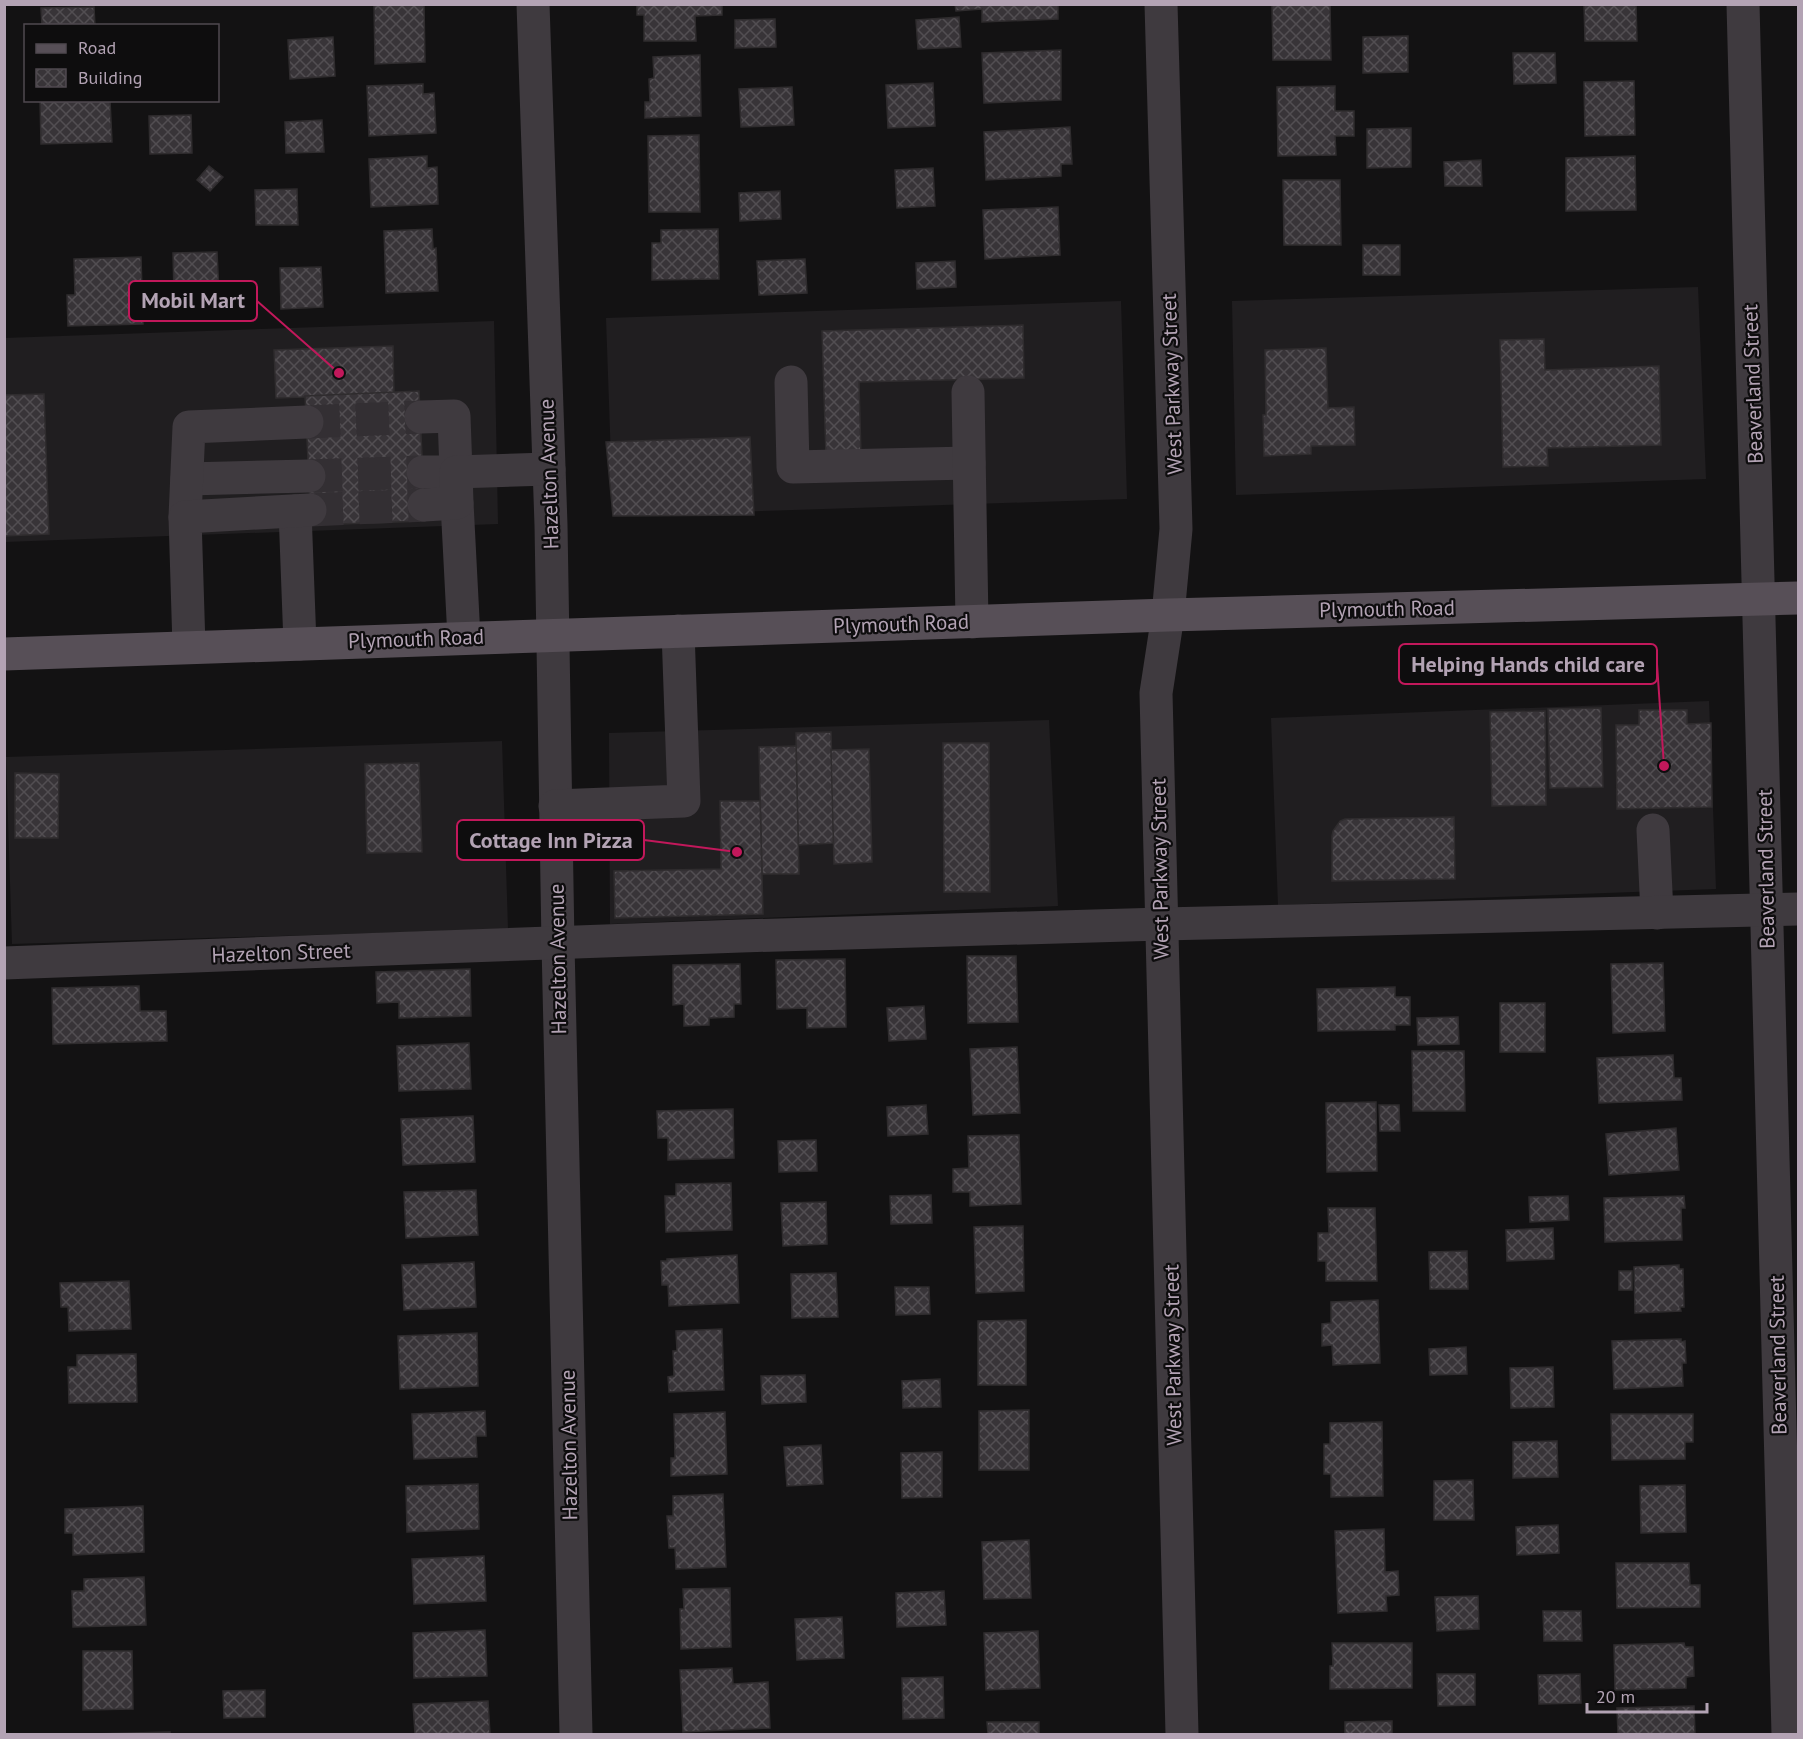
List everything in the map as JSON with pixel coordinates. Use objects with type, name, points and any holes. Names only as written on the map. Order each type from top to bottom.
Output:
[{"type":"main road","name":"Plymouth Road","points":[[4,654],[1168,615],[1798,598]]},
{"type":"street","name":"Hazelton Avenue","points":[[533,4],[549,469],[576,1734]]},
{"type":"street","name":"West Parkway Street","points":[[1161,4],[1176,529],[1168,615],[1156,693],[1182,1734]]},
{"type":"street","name":"Beaverland Street","points":[[1743,4],[1759,599],[1783,910],[1788,1734]]},
{"type":"street","points":[[791,382],[793,466],[969,462]]},
{"type":"street","points":[[968,392],[972,622]]},
{"type":"street","points":[[421,417],[454,416],[464,638]]},
{"type":"street","points":[[189,647],[185,517],[189,427],[307,422]]},
{"type":"street","points":[[424,505],[457,488],[549,469]]},
{"type":"street","points":[[423,472],[457,488]]},
{"type":"street","points":[[187,479],[309,476]]},
{"type":"street","points":[[185,517],[303,511],[300,644]]},
{"type":"street","points":[[555,806],[684,801],[678,631]]},
{"type":"street","points":[[1653,830],[1657,913]]},
{"type":"street","name":"Hazelton Street","points":[[4,963],[741,936],[1783,910]]},
{"type":"shaded area","points":[[1698,287],[1706,479],[1236,495],[1232,301]]},
{"type":"shaded area","points":[[1121,301],[1127,499],[613,516],[606,318]]},
{"type":"shaded area","points":[[494,321],[498,524],[5,542],[4,338]]},
{"type":"shaded area","points":[[1709,701],[1716,889],[1278,905],[1271,718]]},
{"type":"shaded area","points":[[1049,720],[1058,906],[610,924],[609,733]]},
{"type":"shaded area","points":[[502,741],[508,929],[12,944],[6,757]]},
{"type":"building","points":[[374,4],[424,4],[425,62],[375,64]]},
{"type":"building","points":[[637,4],[722,4],[722,15],[695,16],[696,41],[644,41],[644,15],[637,15]]},
{"type":"building","points":[[955,4],[1058,4],[1058,19],[982,22],[982,9],[956,11]]},
{"type":"building","points":[[1272,4],[1330,4],[1331,60],[1273,60]]},
{"type":"building","points":[[1584,4],[1636,4],[1637,41],[1585,41]]},
{"type":"building","points":[[94,7],[95,24],[42,24],[41,8]]},
{"type":"building","points":[[959,17],[961,47],[918,49],[916,20]]},
{"type":"building","points":[[775,19],[776,47],[735,48],[735,20]]},
{"type":"building","points":[[1408,36],[1408,72],[1363,73],[1363,37]]},
{"type":"building","points":[[333,37],[335,76],[290,79],[288,40]]},
{"type":"building","points":[[1061,50],[1061,100],[984,103],[982,53]]},
{"type":"building","points":[[1513,53],[1555,53],[1556,83],[1514,84]]},
{"type":"building","points":[[700,55],[701,116],[645,118],[645,102],[650,102],[649,79],[654,78],[653,57]]},
{"type":"building","points":[[1634,81],[1635,135],[1585,136],[1584,82]]},
{"type":"building","points":[[933,83],[935,126],[888,128],[886,85]]},
{"type":"building","points":[[423,84],[423,94],[434,93],[436,133],[369,136],[367,86]]},
{"type":"building","points":[[1335,86],[1335,111],[1354,111],[1354,136],[1335,136],[1336,155],[1278,156],[1277,87]]},
{"type":"building","points":[[792,87],[794,125],[741,127],[739,89]]},
{"type":"building","points":[[40,102],[110,102],[112,142],[41,144]]},
{"type":"building","points":[[191,115],[192,153],[150,154],[149,116]]},
{"type":"building","points":[[322,120],[324,152],[286,153],[285,122]]},
{"type":"building","points":[[1070,127],[1072,164],[1061,164],[1061,176],[986,180],[984,132]]},
{"type":"building","points":[[1411,128],[1411,167],[1367,168],[1367,129]]},
{"type":"building","points":[[699,135],[700,212],[649,212],[648,136]]},
{"type":"building","points":[[427,156],[427,168],[437,167],[438,204],[371,207],[369,159]]},
{"type":"building","points":[[1635,156],[1636,210],[1566,211],[1566,158]]},
{"type":"building","points":[[1481,160],[1482,186],[1445,186],[1444,162]]},
{"type":"building","points":[[209,166],[223,177],[210,191],[197,180]]},
{"type":"building","points":[[933,168],[935,206],[897,208],[895,170]]},
{"type":"building","points":[[1283,180],[1340,180],[1341,245],[1284,245]]},
{"type":"building","points":[[297,189],[298,225],[256,225],[255,190]]},
{"type":"building","points":[[780,191],[781,219],[740,221],[739,193]]},
{"type":"building","points":[[1058,207],[1060,255],[985,259],[983,210]]},
{"type":"building","points":[[432,229],[433,249],[436,248],[438,291],[386,293],[384,231]]},
{"type":"building","points":[[718,229],[719,279],[652,280],[652,243],[661,243],[661,230]]},
{"type":"building","points":[[1363,245],[1400,245],[1400,275],[1363,275]]},
{"type":"building","points":[[217,252],[219,293],[174,295],[173,253]]},
{"type":"building","points":[[141,257],[143,324],[68,326],[67,295],[75,295],[74,259]]},
{"type":"building","points":[[805,259],[807,293],[759,295],[757,261]]},
{"type":"building","points":[[955,261],[956,287],[917,289],[916,263]]},
{"type":"building","points":[[321,267],[323,307],[281,309],[280,268]]},
{"type":"building","points":[[1023,325],[1024,378],[859,382],[861,456],[826,457],[822,331]]},
{"type":"building","points":[[1544,339],[1545,370],[1659,366],[1661,445],[1547,448],[1548,466],[1503,467],[1500,340]]},
{"type":"building","points":[[393,346],[394,394],[276,398],[274,350]]},
{"type":"building","points":[[1326,348],[1328,408],[1354,407],[1355,445],[1311,446],[1311,454],[1264,456],[1265,350]]},
{"type":"building","points":[[419,391],[425,521],[311,525],[305,396]]},
{"type":"building","points":[[44,394],[49,534],[4,536],[4,395]]},
{"type":"building","points":[[750,437],[754,515],[613,516],[606,442]]},
{"type":"building","points":[[1601,708],[1603,787],[1550,788],[1548,709]]},
{"type":"building","points":[[1639,710],[1687,710],[1687,724],[1711,723],[1712,807],[1617,809],[1616,725],[1639,725]]},
{"type":"building","points":[[1545,711],[1546,805],[1492,806],[1490,712]]},
{"type":"building","points":[[831,732],[834,843],[798,845],[796,733]]},
{"type":"building","points":[[943,743],[989,743],[990,892],[944,892]]},
{"type":"building","points":[[796,746],[799,874],[762,874],[759,747]]},
{"type":"building","points":[[869,749],[872,862],[834,864],[831,750]]},
{"type":"building","points":[[419,763],[422,852],[367,853],[365,764]]},
{"type":"building","points":[[15,773],[59,774],[58,838],[15,838]]},
{"type":"building","points":[[720,801],[760,801],[763,914],[615,918],[614,871],[721,869]]},
{"type":"building","points":[[1454,817],[1455,879],[1332,881],[1332,836],[1340,821],[1345,819]]},
{"type":"building","points":[[967,956],[1016,956],[1018,1022],[968,1023]]},
{"type":"building","points":[[845,959],[846,1027],[807,1028],[807,1008],[777,1009],[776,960]]},
{"type":"building","points":[[1663,963],[1665,1031],[1613,1033],[1611,964]]},
{"type":"building","points":[[740,964],[741,1004],[734,1004],[734,1017],[709,1018],[709,1025],[684,1026],[684,1004],[673,1005],[673,965]]},
{"type":"building","points":[[470,969],[471,1016],[399,1018],[399,1002],[377,1003],[376,972]]},
{"type":"building","points":[[139,986],[140,1011],[166,1011],[167,1041],[53,1044],[52,988]]},
{"type":"building","points":[[1395,987],[1395,997],[1410,997],[1410,1025],[1395,1025],[1395,1030],[1318,1031],[1317,989]]},
{"type":"building","points":[[1500,1003],[1545,1003],[1545,1052],[1500,1052]]},
{"type":"building","points":[[924,1006],[926,1039],[889,1041],[887,1008]]},
{"type":"building","points":[[1458,1017],[1459,1044],[1418,1045],[1417,1018]]},
{"type":"building","points":[[469,1043],[471,1089],[399,1091],[397,1046]]},
{"type":"building","points":[[1017,1047],[1020,1113],[973,1115],[970,1049]]},
{"type":"building","points":[[1412,1051],[1464,1051],[1465,1111],[1413,1111]]},
{"type":"building","points":[[1673,1055],[1674,1078],[1681,1078],[1682,1100],[1599,1103],[1597,1058]]},
{"type":"building","points":[[1376,1102],[1377,1171],[1327,1172],[1326,1103]]},
{"type":"building","points":[[926,1105],[928,1134],[888,1136],[887,1107]]},
{"type":"building","points":[[1379,1105],[1399,1105],[1400,1131],[1380,1131]]},
{"type":"building","points":[[733,1109],[734,1158],[668,1160],[668,1138],[658,1138],[657,1111]]},
{"type":"building","points":[[473,1116],[475,1162],[403,1165],[401,1119]]},
{"type":"building","points":[[1676,1128],[1679,1170],[1609,1175],[1606,1134]]},
{"type":"building","points":[[1019,1135],[1021,1204],[970,1206],[970,1192],[953,1192],[953,1169],[969,1168],[968,1136]]},
{"type":"building","points":[[816,1140],[817,1171],[779,1172],[778,1141]]},
{"type":"building","points":[[731,1183],[732,1230],[666,1232],[665,1196],[676,1196],[676,1184]]},
{"type":"building","points":[[476,1190],[478,1235],[406,1238],[404,1192]]},
{"type":"building","points":[[931,1195],[932,1223],[891,1224],[890,1196]]},
{"type":"building","points":[[1568,1196],[1569,1220],[1530,1222],[1529,1197]]},
{"type":"building","points":[[1684,1196],[1685,1208],[1681,1208],[1682,1240],[1605,1242],[1604,1198]]},
{"type":"building","points":[[826,1202],[827,1244],[783,1246],[781,1203]]},
{"type":"building","points":[[1328,1208],[1375,1208],[1377,1281],[1326,1281],[1326,1261],[1318,1261],[1318,1233],[1329,1233]]},
{"type":"building","points":[[1023,1226],[1024,1291],[976,1293],[974,1227]]},
{"type":"building","points":[[1553,1228],[1554,1259],[1507,1261],[1506,1230]]},
{"type":"building","points":[[1467,1251],[1468,1289],[1430,1289],[1429,1252]]},
{"type":"building","points":[[737,1255],[739,1303],[669,1306],[668,1285],[662,1285],[661,1261]]},
{"type":"building","points":[[474,1262],[476,1307],[404,1310],[402,1265]]},
{"type":"building","points":[[1679,1265],[1679,1269],[1683,1269],[1684,1307],[1680,1307],[1681,1311],[1635,1313],[1634,1267]]},
{"type":"building","points":[[1619,1271],[1632,1271],[1632,1290],[1619,1290]]},
{"type":"building","points":[[836,1273],[838,1317],[792,1318],[791,1274]]},
{"type":"building","points":[[129,1281],[131,1329],[69,1331],[68,1307],[61,1307],[60,1283]]},
{"type":"building","points":[[895,1287],[929,1287],[930,1314],[896,1315]]},
{"type":"building","points":[[1378,1300],[1380,1363],[1333,1365],[1332,1345],[1322,1346],[1322,1324],[1331,1323],[1331,1302]]},
{"type":"building","points":[[1026,1320],[1026,1385],[978,1385],[978,1321]]},
{"type":"building","points":[[722,1329],[724,1390],[669,1392],[668,1377],[674,1376],[673,1351],[677,1351],[676,1331]]},
{"type":"building","points":[[477,1333],[478,1386],[400,1389],[398,1336]]},
{"type":"building","points":[[1681,1339],[1681,1342],[1685,1341],[1686,1363],[1682,1363],[1683,1386],[1614,1389],[1612,1341]]},
{"type":"building","points":[[1466,1347],[1467,1374],[1430,1375],[1429,1349]]},
{"type":"building","points":[[136,1354],[137,1402],[69,1403],[68,1367],[77,1367],[77,1355]]},
{"type":"building","points":[[1553,1367],[1554,1407],[1511,1408],[1510,1368]]},
{"type":"building","points":[[805,1375],[806,1402],[762,1404],[761,1376]]},
{"type":"building","points":[[940,1379],[941,1407],[903,1408],[902,1381]]},
{"type":"building","points":[[1029,1410],[1029,1470],[979,1470],[979,1411]]},
{"type":"building","points":[[485,1411],[486,1436],[476,1436],[477,1457],[414,1459],[412,1414]]},
{"type":"building","points":[[725,1412],[727,1474],[671,1476],[671,1458],[675,1458],[674,1414]]},
{"type":"building","points":[[1611,1414],[1693,1414],[1693,1442],[1685,1442],[1685,1459],[1612,1460]]},
{"type":"building","points":[[1382,1422],[1383,1496],[1331,1497],[1331,1474],[1324,1474],[1324,1444],[1330,1444],[1330,1423]]},
{"type":"building","points":[[1557,1441],[1558,1477],[1513,1478],[1513,1442]]},
{"type":"building","points":[[821,1445],[823,1484],[787,1486],[784,1447]]},
{"type":"building","points":[[942,1452],[942,1497],[902,1498],[901,1453]]},
{"type":"building","points":[[1473,1480],[1474,1520],[1434,1520],[1434,1481]]},
{"type":"building","points":[[478,1484],[479,1529],[407,1532],[406,1486]]},
{"type":"building","points":[[1685,1485],[1686,1532],[1641,1533],[1640,1486]]},
{"type":"building","points":[[723,1494],[726,1567],[676,1569],[675,1548],[669,1548],[667,1516],[673,1516],[673,1496]]},
{"type":"building","points":[[143,1506],[144,1552],[73,1555],[73,1533],[65,1533],[65,1509]]},
{"type":"building","points":[[1558,1525],[1559,1553],[1517,1555],[1516,1527]]},
{"type":"building","points":[[1384,1529],[1385,1572],[1398,1571],[1399,1595],[1386,1596],[1387,1611],[1338,1613],[1335,1531]]},
{"type":"building","points":[[1029,1540],[1031,1598],[984,1599],[982,1542]]},
{"type":"building","points":[[484,1556],[486,1601],[414,1604],[412,1559]]},
{"type":"building","points":[[1616,1563],[1689,1563],[1690,1585],[1700,1585],[1700,1607],[1617,1608]]},
{"type":"building","points":[[144,1577],[146,1625],[73,1627],[72,1591],[84,1591],[84,1579]]},
{"type":"building","points":[[730,1588],[731,1647],[681,1649],[680,1609],[684,1609],[683,1589]]},
{"type":"building","points":[[944,1591],[946,1625],[897,1627],[896,1593]]},
{"type":"building","points":[[1478,1596],[1479,1629],[1437,1631],[1435,1597]]},
{"type":"building","points":[[1543,1611],[1581,1611],[1582,1641],[1544,1641]]},
{"type":"building","points":[[842,1617],[844,1658],[797,1660],[795,1619]]},
{"type":"building","points":[[485,1630],[487,1676],[414,1678],[413,1633]]},
{"type":"building","points":[[1038,1631],[1040,1688],[986,1690],[984,1633]]},
{"type":"building","points":[[1332,1643],[1412,1643],[1412,1688],[1330,1689],[1330,1666],[1333,1666]]},
{"type":"building","points":[[1684,1643],[1685,1647],[1693,1647],[1694,1676],[1686,1677],[1686,1688],[1615,1690],[1614,1645]]},
{"type":"building","points":[[83,1651],[132,1651],[133,1709],[83,1710]]},
{"type":"building","points":[[732,1668],[733,1684],[768,1682],[770,1728],[683,1732],[680,1670]]},
{"type":"building","points":[[1437,1674],[1475,1674],[1475,1705],[1438,1706]]},
{"type":"building","points":[[1580,1674],[1581,1703],[1539,1704],[1538,1675]]},
{"type":"building","points":[[943,1677],[944,1718],[903,1719],[902,1678]]},
{"type":"building","points":[[265,1690],[265,1717],[224,1718],[223,1691]]},
{"type":"building","points":[[488,1701],[490,1734],[415,1734],[413,1704]]},
{"type":"building","points":[[1694,1706],[1695,1734],[1618,1734],[1617,1708]]},
{"type":"building","points":[[1392,1721],[1392,1734],[1345,1734],[1345,1722]]},
{"type":"building","points":[[987,1722],[1039,1722],[1039,1734],[988,1734]]},
{"type":"building","points":[[170,1732],[170,1734],[92,1734]]},
{"type":"tunnel","points":[[307,422],[421,417]]},
{"type":"tunnel","points":[[309,476],[423,472]]},
{"type":"tunnel","points":[[310,510],[424,505]]},
{"type":"place","name":"Mobil Mart","points":[[339,373]]},
{"type":"place","name":"Helping Hands child care","points":[[1664,766]]},
{"type":"place","name":"Cottage Inn Pizza","points":[[737,852]]}]
